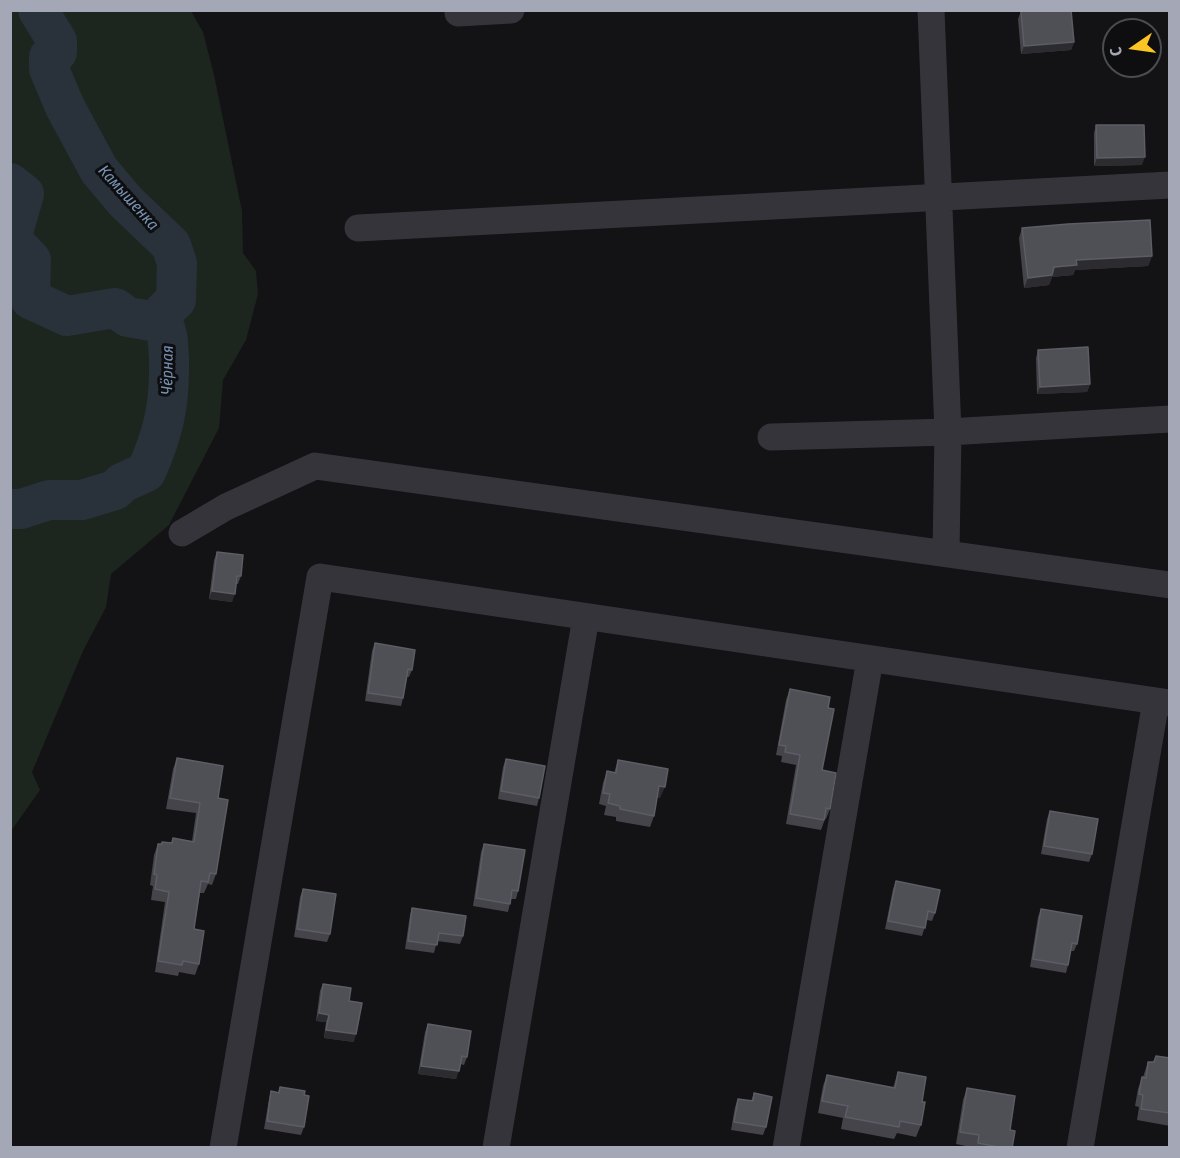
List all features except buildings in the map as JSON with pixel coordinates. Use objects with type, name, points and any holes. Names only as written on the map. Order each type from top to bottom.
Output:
[{"type":"street","points":[[458,13],[511,10]]},
{"type":"street","points":[[931,10],[948,432],[946,553]]},
{"type":"street","points":[[358,228],[1170,185]]},
{"type":"street","points":[[771,437],[948,432],[1170,419]]},
{"type":"street","points":[[182,533],[226,507],[315,466],[1170,585]]},
{"type":"street","points":[[223,1148],[320,577],[1163,703],[1080,1148]]},
{"type":"street","points":[[496,1148],[586,617]]},
{"type":"street","points":[[786,1148],[870,659]]},
{"type":"shaded area","points":[[11,10],[191,11],[203,32],[214,75],[242,211],[243,253],[256,271],[258,294],[246,340],[223,380],[219,428],[169,525],[111,574],[106,607],[83,651],[32,772],[40,790],[11,831]]},
{"type":"waterway","name":"Камышенка","points":[[38,10],[57,41],[57,52],[49,57],[49,69],[65,107],[99,170],[126,202],[171,245],[177,263],[176,300],[165,310],[163,323]]},
{"type":"waterway","name":"Чёрная","points":[[10,183],[24,194],[11,239],[31,260],[30,299],[67,316],[115,308],[128,317],[163,323],[168,341],[169,359],[165,417],[146,472],[122,483],[115,490],[82,500],[49,500],[21,509],[10,509]]}]
